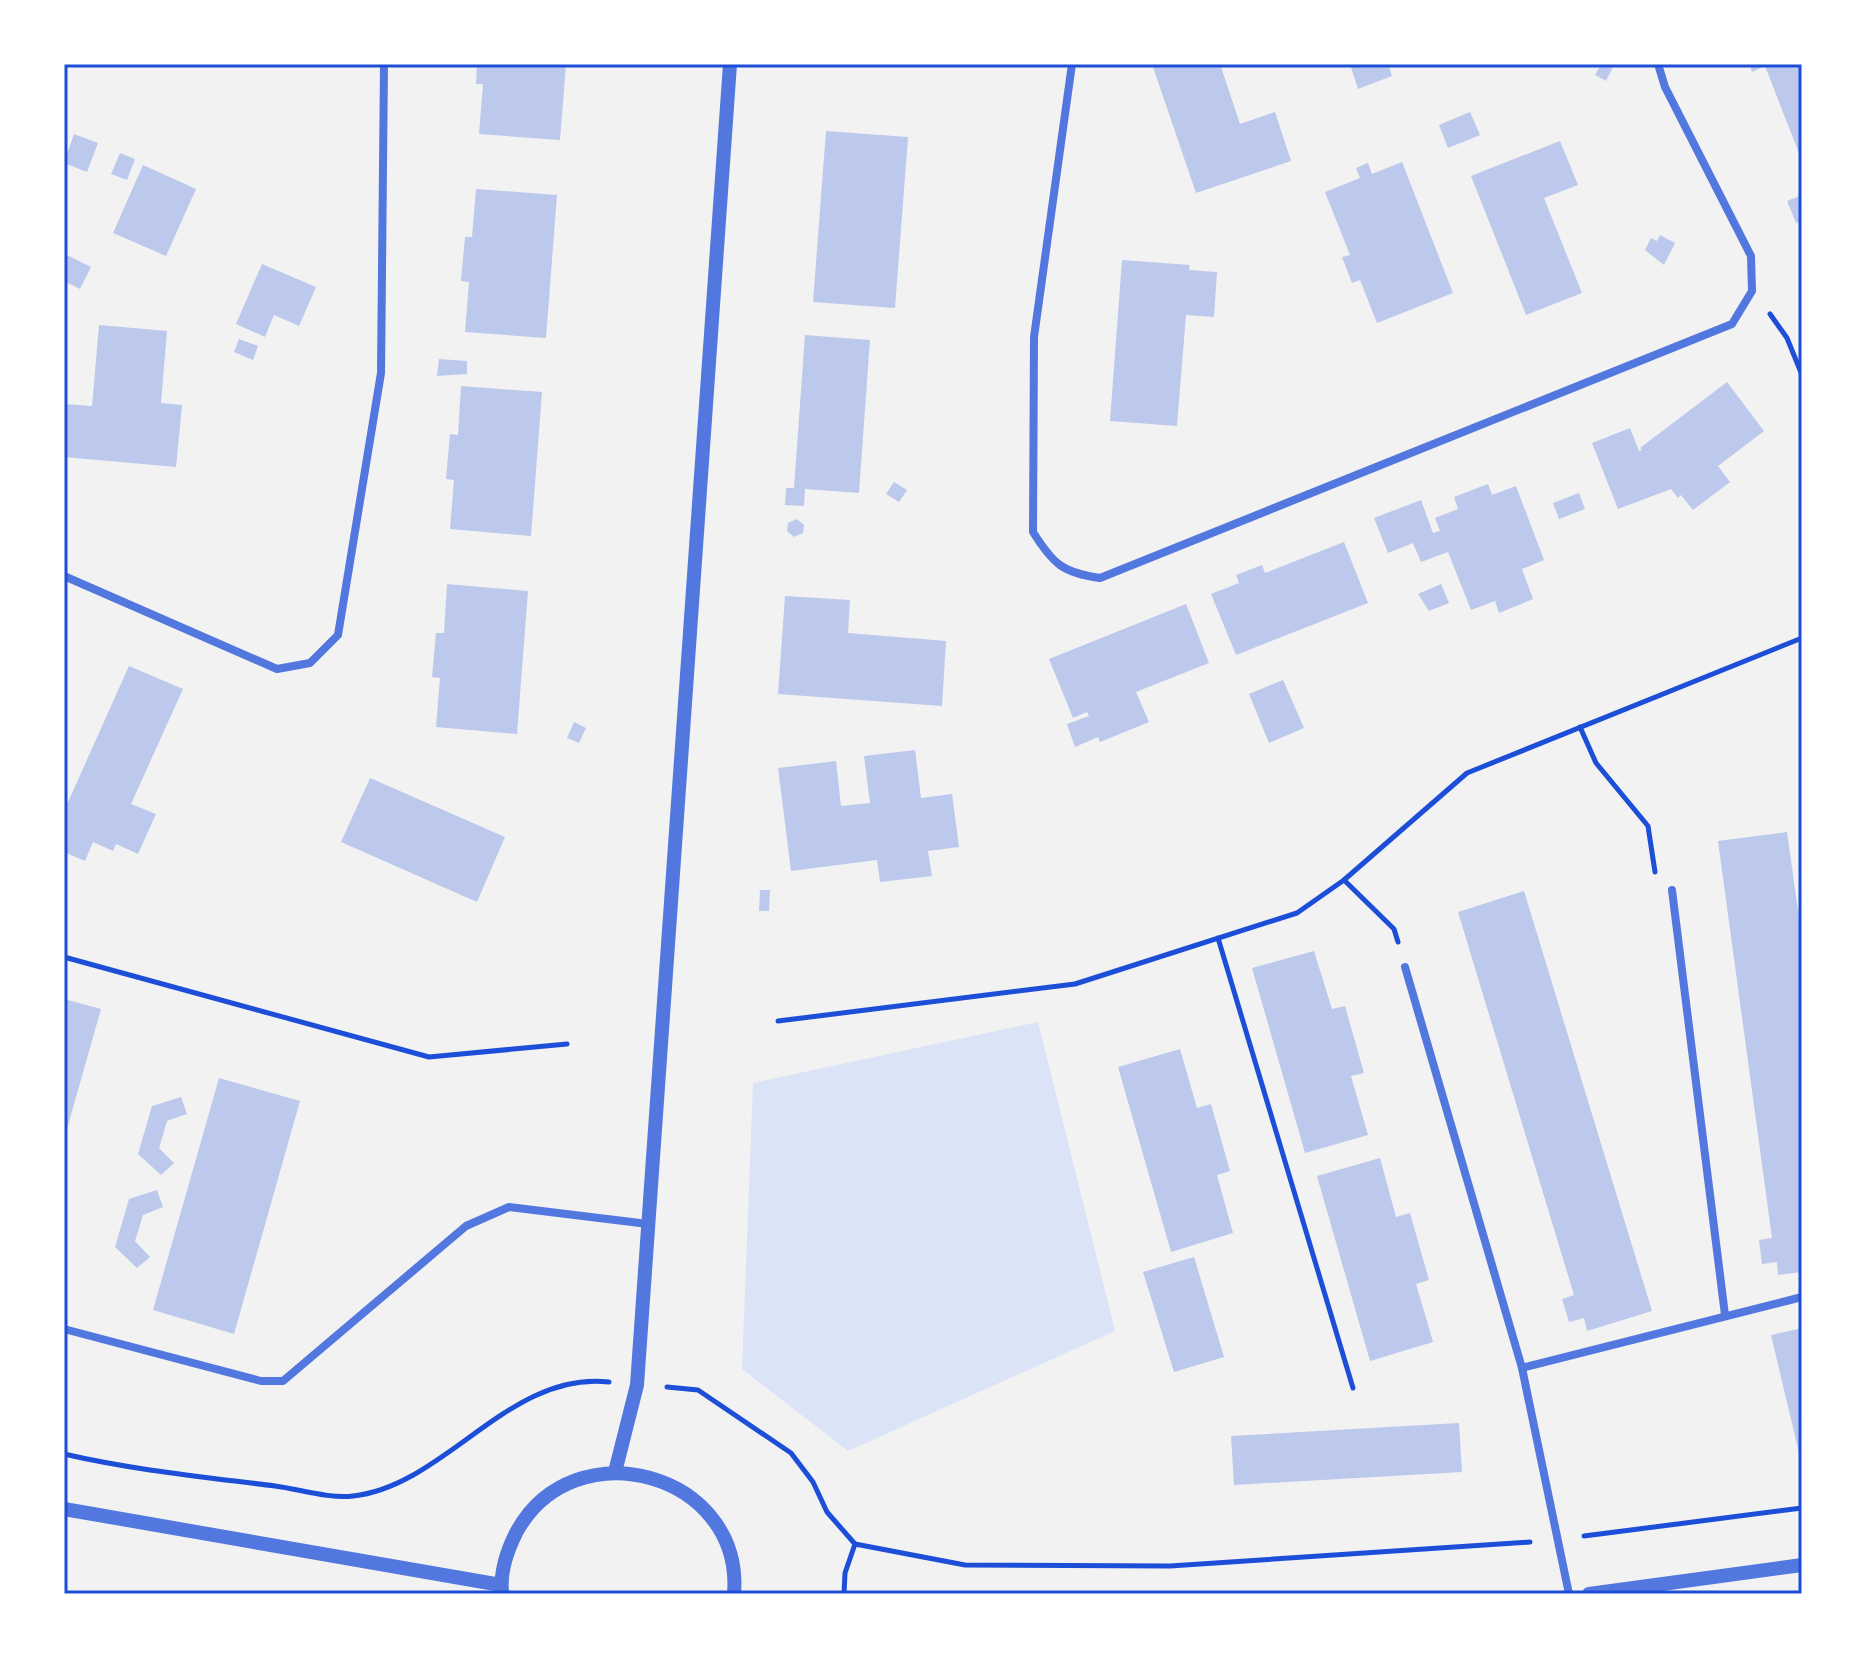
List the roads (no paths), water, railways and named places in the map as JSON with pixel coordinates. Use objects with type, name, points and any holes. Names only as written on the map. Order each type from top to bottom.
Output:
[{"type":"street","points":[[64,576],[277,669],[310,663],[338,635],[381,373],[384,64]]},
{"type":"street","points":[[615,1472],[637,1385],[730,64]]},
{"type":"street","points":[[1072,64],[1034,337],[1033,532],[1047,555],[1070,574],[1100,578],[1732,324],[1752,291],[1751,256],[1665,87],[1658,64]]},
{"type":"street","points":[[1672,890],[1725,1315]]},
{"type":"street","points":[[1405,967],[1522,1368],[1569,1594]]},
{"type":"street","points":[[64,1329],[261,1381],[283,1381],[466,1226],[509,1207],[648,1224]]},
{"type":"street","points":[[1522,1368],[1802,1297]]},
{"type":"street","points":[[64,1509],[502,1590],[507,1550],[524,1519],[549,1494],[570,1483],[615,1472],[651,1476],[683,1491],[710,1515],[728,1546],[734,1594]]},
{"type":"street","points":[[1589,1594],[1802,1565]]}]
